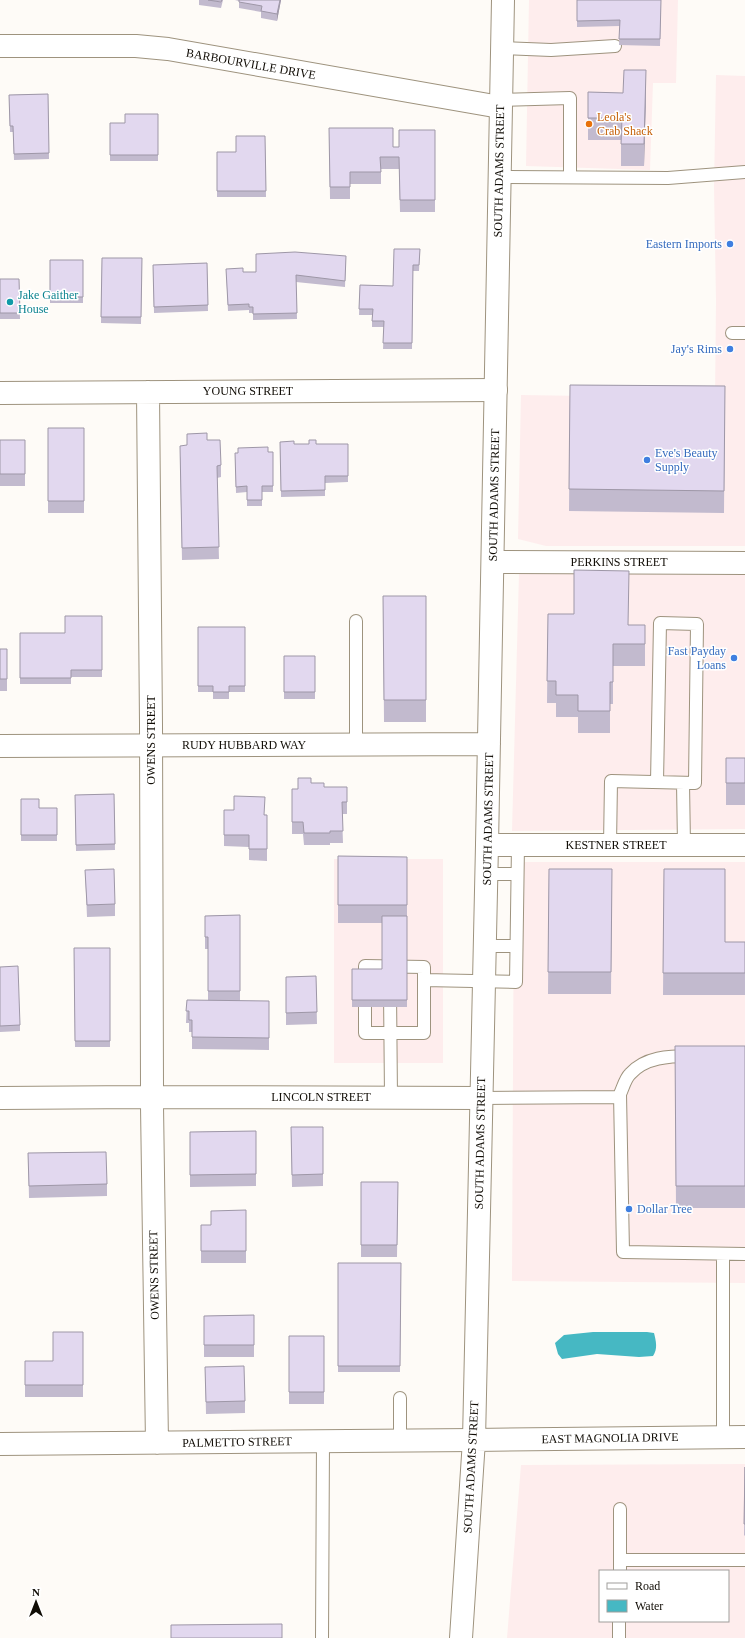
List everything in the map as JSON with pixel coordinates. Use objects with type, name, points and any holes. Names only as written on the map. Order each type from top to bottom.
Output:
[{"type":"street","name":"SOUTH ADAMS STREET","points":[[461,1638],[474,1440],[487,874],[503,0]]},
{"type":"street","name":"BARBOURVILLE DRIVE","points":[[0,46],[124,46],[168,49],[500,104]]},
{"type":"street","name":"YOUNG STREET","points":[[0,393],[496,390]]},
{"type":"street","name":"OWENS STREET","points":[[148,392],[152,1097],[157,1443]]},
{"type":"street","name":"PERKINS STREET","points":[[493,562],[745,564]]},
{"type":"street","name":"RUDY HUBBARD WAY","points":[[0,746],[489,744]]},
{"type":"street","name":"KESTNER STREET","points":[[487,845],[745,845]]},
{"type":"street","name":"LINCOLN STREET","points":[[0,1098],[481,1098]]},
{"type":"street","name":"EAST MAGNOLIA DRIVE","points":[[474,1440],[745,1437]]},
{"type":"street","name":"PALMETTO STREET","points":[[0,1444],[474,1440]]},
{"type":"lane","points":[[501,48],[551,50],[615,46]]},
{"type":"lane","points":[[500,104],[570,98],[570,177]]},
{"type":"lane","points":[[499,177],[668,178],[745,172]]},
{"type":"lane","points":[[732,333],[745,333]]},
{"type":"lane","points":[[356,621],[356,744]]},
{"type":"lane","points":[[610,845],[611,781],[695,783],[696,624],[660,623],[657,782]]},
{"type":"lane","points":[[683,783],[684,845]]},
{"type":"lane","points":[[424,980],[516,982],[518,845]]},
{"type":"lane","points":[[487,874],[518,874]]},
{"type":"lane","points":[[485,946],[516,946]]},
{"type":"lane","points":[[365,966],[424,967],[424,980],[424,1033],[365,1033],[365,966]]},
{"type":"lane","points":[[390,967],[391,1097]]},
{"type":"lane","points":[[705,1057],[676,1056],[643,1062],[629,1075],[620,1094],[623,1252],[745,1254]]},
{"type":"lane","points":[[481,1098],[620,1097]]},
{"type":"lane","points":[[723,1254],[723,1437]]},
{"type":"lane","points":[[400,1398],[400,1440]]},
{"type":"lane","points":[[322,1638],[323,1441]]},
{"type":"lane","points":[[620,1509],[620,1566],[745,1560]]},
{"type":"lane","points":[[619,1638],[620,1622]]},
{"type":"shaded area","points":[[529,0],[678,0],[676,83],[653,83],[650,170],[526,166]]},
{"type":"shaded area","points":[[716,75],[745,76],[745,546],[546,546],[518,539],[521,395],[715,398],[716,301],[714,187]]},
{"type":"shaded area","points":[[519,573],[745,575],[745,829],[512,831]]},
{"type":"shaded area","points":[[334,859],[443,859],[443,1063],[334,1063]]},
{"type":"shaded area","name":"Dollar Tree","points":[[514,862],[745,862],[745,1283],[512,1281]]},
{"type":"shaded area","points":[[745,1464],[745,1638],[507,1638],[521,1465]]},
{"type":"water","points":[[593,1332],[654,1333],[656,1351],[653,1356],[639,1357],[597,1354],[562,1359],[558,1354],[555,1343],[564,1335]]},
{"type":"building","points":[[208,0],[222,0],[221,2]]},
{"type":"building","points":[[239,0],[280,0],[277,14],[261,11],[262,6],[239,2]]},
{"type":"building","points":[[577,0],[661,0],[660,39],[619,39],[620,20],[577,21]]},
{"type":"building","points":[[624,70],[646,70],[644,144],[621,144],[622,118],[588,118],[588,92],[623,93]]},
{"type":"building","points":[[48,94],[49,153],[14,154],[13,126],[10,126],[9,95]]},
{"type":"building","points":[[125,114],[158,114],[158,155],[110,155],[110,123],[125,123]]},
{"type":"building","points":[[329,128],[393,128],[393,147],[399,147],[399,130],[435,130],[435,200],[400,200],[399,157],[380,157],[381,172],[350,172],[350,187],[330,187]]},
{"type":"building","points":[[236,136],[265,136],[266,191],[217,191],[217,152],[236,152]]},
{"type":"building","points":[[394,249],[420,249],[419,265],[413,265],[412,343],[383,343],[384,321],[372,321],[373,309],[359,309],[360,285],[393,286]]},
{"type":"building","points":[[295,252],[346,256],[345,281],[296,275],[297,313],[253,314],[253,307],[249,307],[249,304],[228,305],[226,269],[243,268],[243,272],[256,272],[256,254]]},
{"type":"building","points":[[102,258],[142,258],[141,317],[101,317]]},
{"type":"building","points":[[50,260],[83,260],[83,297],[50,297]]},
{"type":"building","points":[[207,263],[208,305],[154,307],[153,265]]},
{"type":"building","name":"Jake Gaither House","points":[[0,279],[19,279],[20,313],[0,313]]},
{"type":"building","name":"Eve's Beauty Supply","points":[[570,385],[725,386],[724,491],[569,489]]},
{"type":"building","points":[[48,428],[84,428],[84,501],[48,501]]},
{"type":"building","points":[[207,433],[207,440],[220,440],[221,465],[217,466],[219,547],[182,548],[180,446],[187,445],[187,434]]},
{"type":"building","points":[[0,440],[25,440],[25,474],[0,474]]},
{"type":"building","points":[[309,440],[316,440],[316,444],[348,444],[348,476],[325,476],[325,490],[281,491],[280,442],[294,441],[294,444],[309,444]]},
{"type":"building","points":[[268,447],[268,452],[273,452],[273,486],[262,486],[262,500],[247,500],[247,486],[236,487],[235,453],[238,453],[238,448]]},
{"type":"building","points":[[574,570],[629,571],[628,625],[645,625],[645,644],[613,644],[613,682],[610,682],[610,711],[578,711],[578,695],[556,695],[556,681],[547,681],[548,614],[574,614]]},
{"type":"building","points":[[383,596],[426,596],[426,700],[384,700]]},
{"type":"building","points":[[65,616],[102,616],[102,670],[71,670],[71,678],[20,678],[20,633],[65,633]]},
{"type":"building","points":[[198,627],[245,627],[245,686],[229,686],[229,692],[213,692],[213,686],[198,686]]},
{"type":"building","points":[[0,649],[7,649],[7,679],[0,679]]},
{"type":"building","points":[[284,656],[315,656],[315,692],[284,692]]},
{"type":"building","points":[[726,758],[745,758],[745,783],[726,783]]},
{"type":"building","points":[[298,778],[311,778],[311,783],[324,783],[324,787],[347,787],[347,802],[342,802],[343,831],[330,831],[330,833],[304,833],[303,822],[292,822],[292,789],[298,789]]},
{"type":"building","points":[[114,794],[115,844],[76,845],[75,795]]},
{"type":"building","points":[[234,796],[265,797],[264,815],[267,815],[267,849],[249,849],[249,835],[224,835],[224,810],[234,810]]},
{"type":"building","points":[[21,799],[39,799],[39,808],[57,808],[57,835],[21,835]]},
{"type":"building","points":[[338,856],[407,857],[407,905],[338,905]]},
{"type":"building","points":[[114,869],[115,904],[87,905],[85,870]]},
{"type":"building","points":[[549,869],[612,869],[611,972],[548,972]]},
{"type":"building","points":[[664,869],[725,869],[725,942],[745,942],[745,973],[663,973]]},
{"type":"building","points":[[240,915],[240,991],[208,991],[208,937],[205,937],[205,916]]},
{"type":"building","points":[[382,916],[407,916],[407,1000],[352,1000],[352,969],[382,969]]},
{"type":"building","points":[[74,948],[110,948],[110,1041],[75,1041]]},
{"type":"building","points":[[18,966],[20,1025],[0,1026],[0,967]]},
{"type":"building","points":[[316,976],[317,1012],[286,1013],[286,977]]},
{"type":"building","points":[[187,1000],[269,1001],[269,1038],[192,1037],[192,1020],[189,1020],[189,1011],[186,1011]]},
{"type":"building","points":[[675,1046],[745,1046],[745,1186],[676,1186]]},
{"type":"building","points":[[291,1127],[323,1127],[323,1174],[292,1175]]},
{"type":"building","points":[[256,1131],[256,1174],[190,1175],[190,1132]]},
{"type":"building","points":[[106,1152],[107,1184],[29,1186],[28,1153]]},
{"type":"building","points":[[361,1182],[398,1182],[397,1245],[361,1245]]},
{"type":"building","points":[[246,1210],[246,1251],[201,1251],[201,1225],[211,1225],[211,1211]]},
{"type":"building","points":[[338,1263],[401,1263],[400,1366],[338,1366]]},
{"type":"building","points":[[254,1315],[254,1345],[204,1345],[204,1316]]},
{"type":"building","points":[[53,1332],[83,1332],[83,1385],[25,1385],[25,1361],[53,1361]]},
{"type":"building","points":[[289,1336],[324,1336],[324,1392],[289,1392]]},
{"type":"building","points":[[244,1366],[245,1401],[206,1402],[205,1367]]},
{"type":"building","points":[[745,1467],[745,1524],[744,1524]]},
{"type":"building","points":[[282,1624],[282,1638],[171,1638],[171,1625]]},
{"type":"place","name":"Leola's Crab Shack","points":[[589,124]]},
{"type":"place","name":"Eastern Imports","points":[[730,244]]},
{"type":"place","name":"Jake Gaither House","points":[[10,302]]},
{"type":"place","name":"Jay's Rims","points":[[730,349]]},
{"type":"place","name":"Eve's Beauty Supply","points":[[647,460]]},
{"type":"place","name":"Fast Payday Loans","points":[[734,658]]},
{"type":"place","name":"Dollar Tree","points":[[629,1209]]}]
